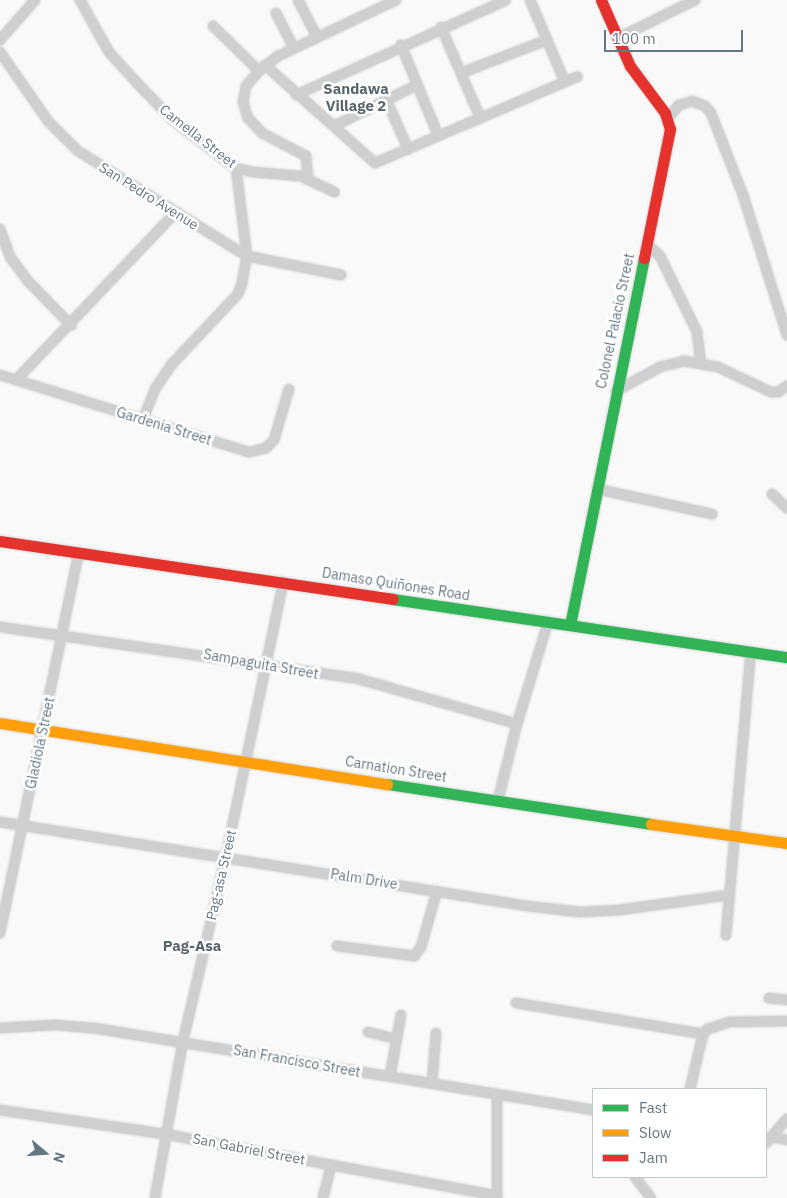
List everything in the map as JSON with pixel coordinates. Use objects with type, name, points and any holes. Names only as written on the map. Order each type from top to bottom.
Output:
[{"type":"street","points":[[0,40],[35,0]]},
{"type":"street","name":"Camella Street","points":[[80,0],[110,52],[137,83],[173,120],[236,168],[286,173],[308,179],[334,192]]},
{"type":"street","points":[[298,0],[317,37]]},
{"type":"street","points":[[308,179],[306,156],[262,133],[244,112],[244,93],[262,68],[294,48],[383,2],[396,0]]},
{"type":"street","points":[[296,94],[441,27],[506,0]]},
{"type":"street","points":[[530,0],[565,82]]},
{"type":"street","points":[[601,0],[636,76],[668,118],[679,105],[692,101],[705,106],[711,113],[743,195],[787,335]]},
{"type":"street","points":[[618,38],[695,0]]},
{"type":"street","points":[[276,13],[294,48]]},
{"type":"street","points":[[213,26],[334,126],[375,163],[577,77]]},
{"type":"street","points":[[441,27],[480,117]]},
{"type":"street","points":[[461,73],[547,40]]},
{"type":"street","points":[[401,45],[438,135]]},
{"type":"street","name":"San Pedro Avenue","points":[[0,52],[59,134],[78,151],[247,256],[342,275]]},
{"type":"street","points":[[334,126],[417,85]]},
{"type":"street","points":[[386,99],[408,149]]},
{"type":"street","name":"Colonel Palacio Street","points":[[570,625],[670,129],[668,118]]},
{"type":"street","points":[[143,419],[155,389],[172,364],[238,294],[247,256],[236,168]]},
{"type":"street","points":[[16,380],[71,325],[175,213]]},
{"type":"street","points":[[0,230],[16,265],[71,325]]},
{"type":"street","points":[[647,244],[660,256],[697,332],[701,363]]},
{"type":"street","points":[[616,391],[672,362],[701,363],[718,367],[764,390],[778,392],[787,386]]},
{"type":"street","name":"Gardenia Street","points":[[0,375],[249,452],[266,448],[274,440],[289,389]]},
{"type":"street","points":[[597,489],[712,514]]},
{"type":"street","points":[[772,494],[787,508]]},
{"type":"street","name":"Damaso Quiñones Road","points":[[0,541],[787,657]]},
{"type":"street","name":"Gladiola Street","points":[[1,927],[63,638],[79,553]]},
{"type":"street","name":"Pag-asa Street","points":[[155,1198],[164,1134],[183,1041],[226,856],[283,582]]},
{"type":"street","points":[[498,800],[517,724],[548,622]]},
{"type":"street","name":"Sampaguita Street","points":[[0,627],[63,638],[156,648],[374,683],[517,724]]},
{"type":"street","points":[[726,935],[750,652]]},
{"type":"street","name":"Carnation Street","points":[[0,722],[610,819],[734,834],[787,844]]},
{"type":"street","name":"Palm Drive","points":[[0,822],[580,912],[619,910],[730,895]]},
{"type":"street","points":[[337,946],[414,956],[421,947],[437,891]]},
{"type":"street","points":[[768,998],[787,1000]]},
{"type":"street","points":[[516,1004],[703,1034]]},
{"type":"street","points":[[390,1076],[401,1015]]},
{"type":"street","points":[[690,1088],[703,1034],[716,1025],[730,1022],[787,1021]]},
{"type":"street","name":"San Francisco Street","points":[[0,1028],[74,1025],[183,1041],[592,1110]]},
{"type":"street","points":[[368,1032],[396,1039]]},
{"type":"street","points":[[432,1083],[436,1033]]},
{"type":"street","points":[[497,1094],[497,1197]]},
{"type":"street","name":"San Gabriel Street","points":[[0,1110],[164,1134],[497,1197]]},
{"type":"street","points":[[769,1140],[787,1119]]},
{"type":"street","points":[[769,1140],[787,1140]]},
{"type":"street","points":[[323,1198],[331,1165]]},
{"type":"street","points":[[636,1178],[651,1198]]},
{"type":"traffic: fast","points":[[570,625],[644,258]]},
{"type":"traffic: fast","points":[[393,599],[787,657]]},
{"type":"traffic: fast","points":[[387,784],[651,824]]},
{"type":"traffic: slow","points":[[0,723],[387,784]]},
{"type":"traffic: slow","points":[[651,824],[787,843]]},
{"type":"traffic: jam","points":[[601,0],[630,66],[665,113],[670,129],[644,258]]},
{"type":"traffic: jam","points":[[0,541],[393,599]]},
{"type":"district","name":"Sandawa Village 2","points":[[356,96]]},
{"type":"district","name":"Pag-Asa","points":[[192,946]]}]
